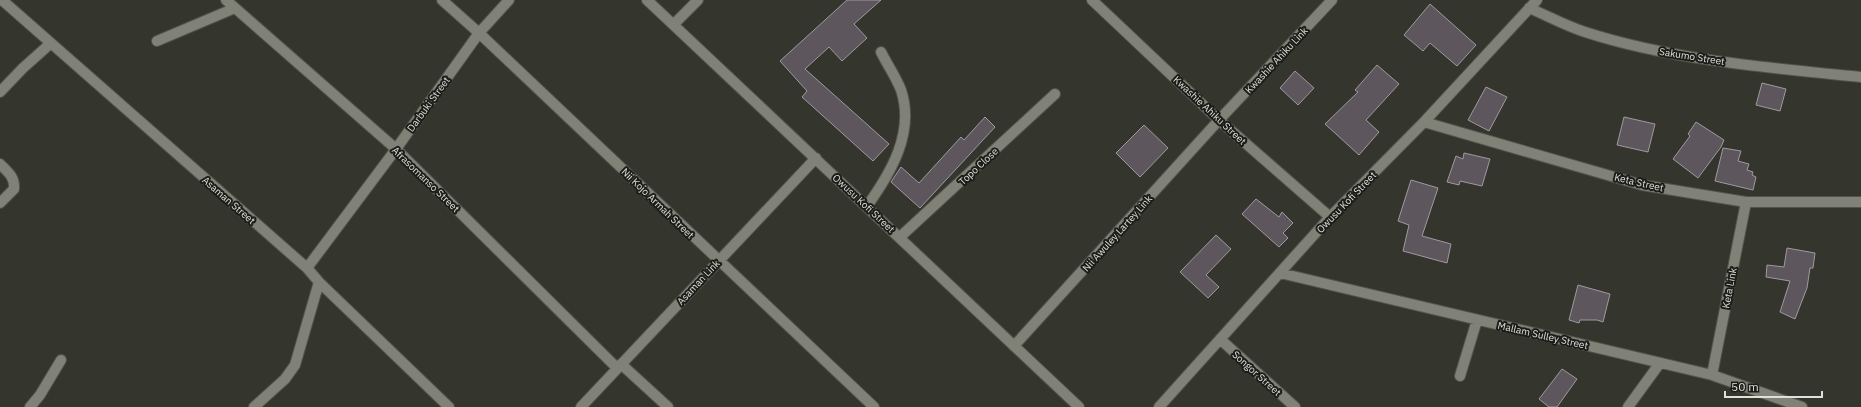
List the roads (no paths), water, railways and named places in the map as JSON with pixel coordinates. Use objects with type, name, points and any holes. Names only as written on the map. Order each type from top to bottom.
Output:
[{"type":"street","name":"Asaman Street","points":[[2,0],[307,268],[319,282],[449,407]]},
{"type":"street","name":"Afrasomanso Street","points":[[226,0],[396,149],[619,366],[668,407]]},
{"type":"street","name":"Nii Kojo Armah Street","points":[[442,0],[479,33],[874,407]]},
{"type":"street","name":"Darbuki Street","points":[[307,268],[396,149],[479,33],[509,0]]},
{"type":"street","name":"Owusu Kofi Street","points":[[647,0],[1079,407]]},
{"type":"street","points":[[674,24],[698,0]]},
{"type":"street","name":"Kwashie Ahiku Street","points":[[1092,0],[1219,120],[1330,217]]},
{"type":"street","name":"Kwashie Ahiku Link","points":[[1219,120],[1332,0]]},
{"type":"street","name":"Owusu Kofi Street","points":[[1159,407],[1330,217],[1424,122],[1537,0]]},
{"type":"street","points":[[157,41],[235,8]]},
{"type":"street","name":"Sakumo Street","points":[[1529,8],[1584,32],[1651,50],[1763,68],[1861,77]]},
{"type":"street","points":[[0,92],[23,68],[51,43]]},
{"type":"street","points":[[867,206],[880,188],[900,148],[906,120],[905,107],[900,89],[881,52]]},
{"type":"street","name":"Topo Close","points":[[900,238],[1055,94]]},
{"type":"street","name":"Nii Awuley Lartey Link","points":[[1014,346],[1219,120]]},
{"type":"street","name":"Keta Street","points":[[1424,122],[1642,185],[1746,202],[1861,202]]},
{"type":"street","name":"Asaman Link","points":[[581,407],[718,260],[816,158]]},
{"type":"street","points":[[0,164],[13,178],[15,184],[14,189],[0,203]]},
{"type":"street","name":"Keta Link","points":[[1712,375],[1746,202]]},
{"type":"street","name":"Mallam Sulley Street","points":[[1280,273],[1712,375],[1802,407]]},
{"type":"street","points":[[254,407],[285,379],[295,365],[319,282]]},
{"type":"street","points":[[1460,376],[1478,320]]},
{"type":"street","name":"Songor Street","points":[[1220,339],[1295,407]]},
{"type":"street","points":[[30,407],[40,395],[61,360]]},
{"type":"street","points":[[1628,407],[1660,363]]}]
